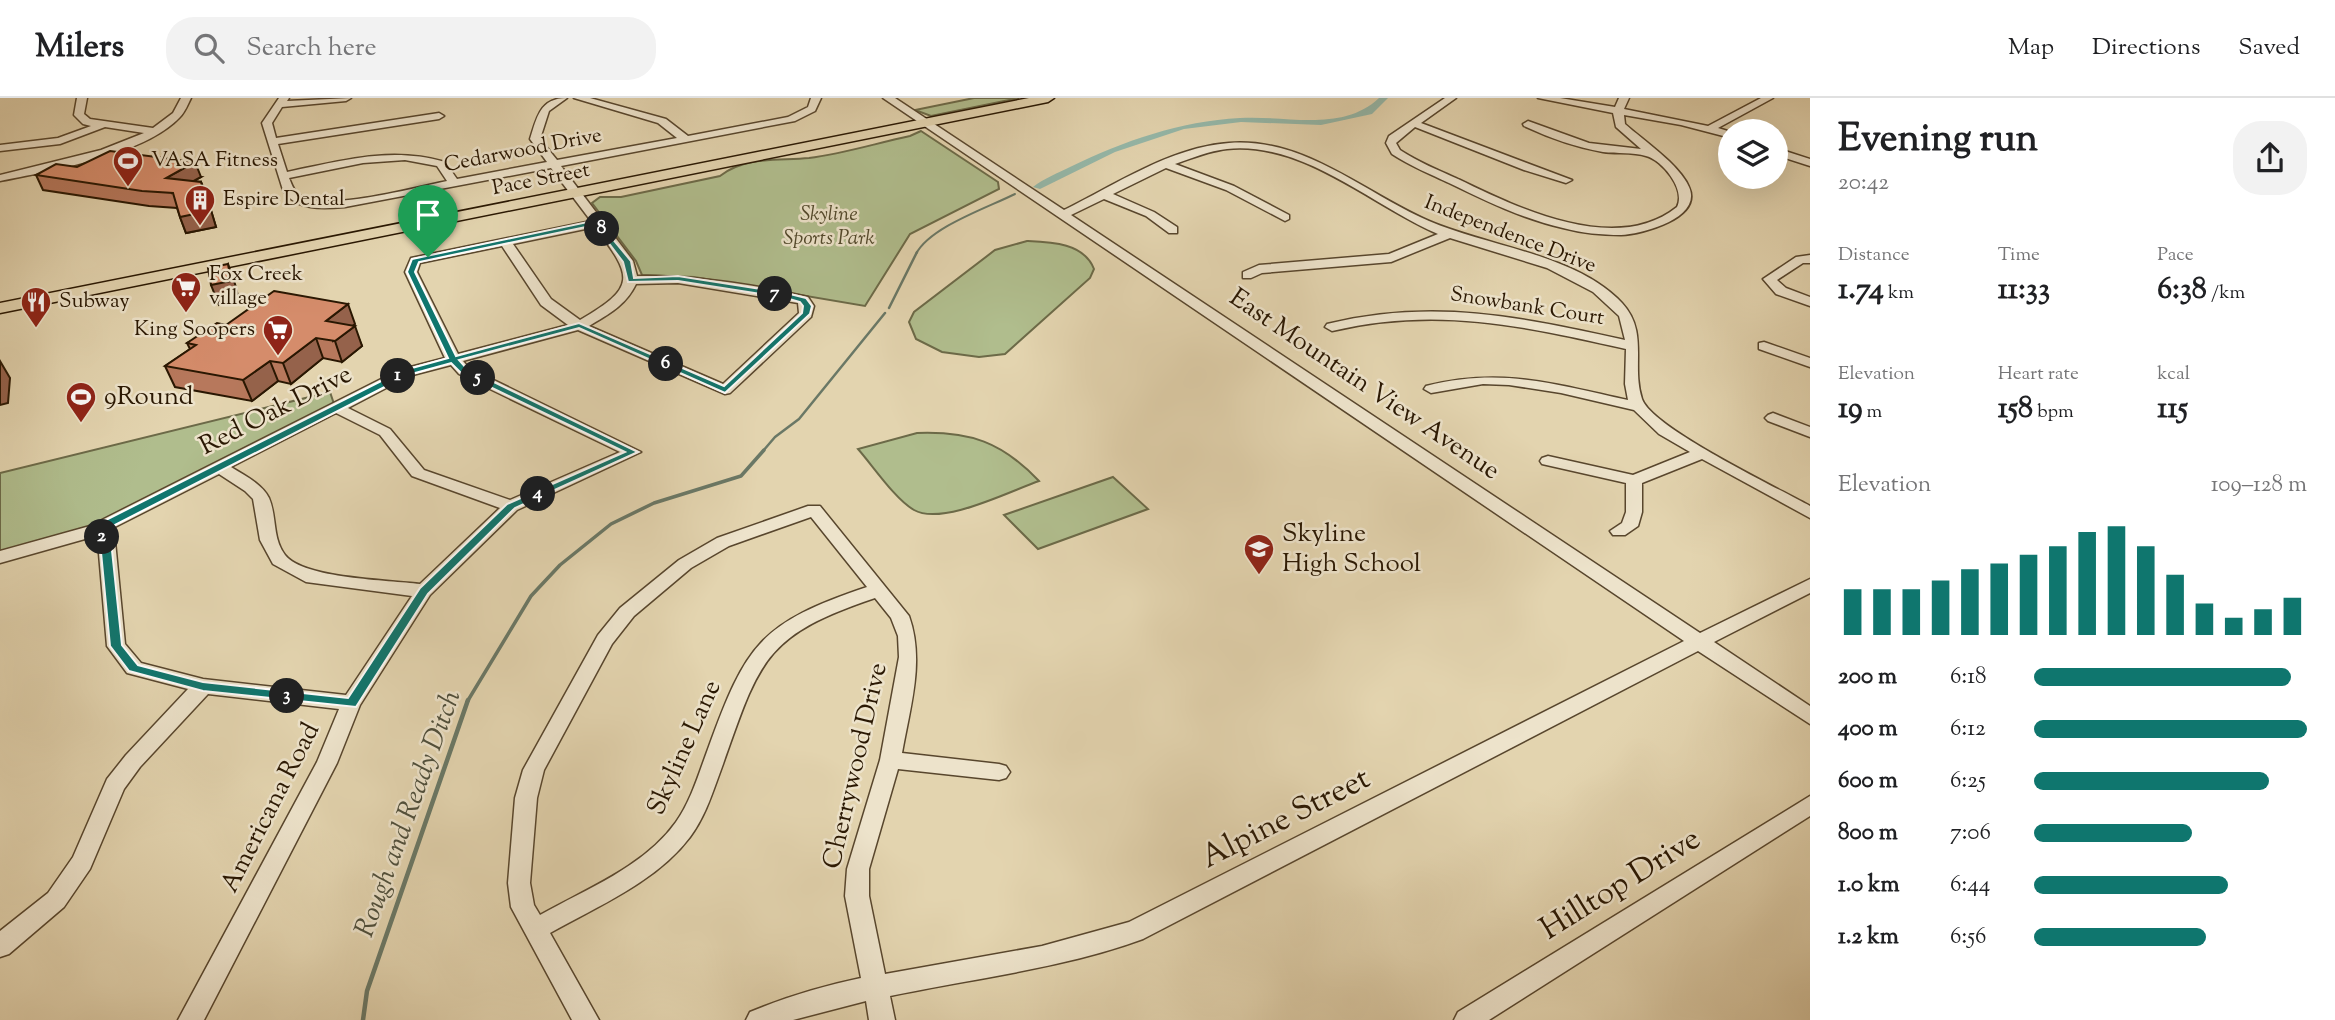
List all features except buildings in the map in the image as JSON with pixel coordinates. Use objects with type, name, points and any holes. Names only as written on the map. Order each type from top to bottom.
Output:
[{"type":"main road","name":"Pace Street","points":[[0,308],[1048,98]]},
{"type":"street","points":[[82,98],[80,117],[87,122],[155,131]]},
{"type":"street","points":[[0,178],[99,154],[155,131],[180,112],[186,98]]},
{"type":"street","points":[[316,204],[293,196],[267,121],[281,102],[346,98]]},
{"type":"street","points":[[505,241],[546,303],[579,326],[725,390],[806,314],[807,306],[803,300],[786,296],[678,279],[631,280],[627,261],[553,165],[535,136],[544,110],[562,98]]},
{"type":"street","points":[[579,98],[662,121],[686,139]]},
{"type":"street","name":"East Mountain View Avenue","points":[[888,98],[1810,716]]},
{"type":"street","points":[[1391,143],[1393,138],[1451,98]]},
{"type":"street","points":[[1543,98],[1718,131]]},
{"type":"street","points":[[1391,143],[1396,152],[1404,158],[1496,203],[1585,229],[1604,232],[1637,230],[1670,218],[1685,204],[1685,187],[1652,152],[1620,125],[1618,111],[1624,98]]},
{"type":"street","points":[[1709,129],[1768,98]]},
{"type":"street","points":[[815,103],[828,109]]},
{"type":"street","name":"Cedarwood Drive","points":[[316,204],[353,203],[791,118],[815,103]]},
{"type":"street","points":[[273,142],[439,116]]},
{"type":"street","points":[[1414,124],[1457,136],[1535,172],[1566,180]]},
{"type":"street","points":[[1528,124],[1556,138],[1587,147],[1621,152],[1652,152]]},
{"type":"street","points":[[0,148],[60,141],[102,125]]},
{"type":"street","points":[[1377,141],[1391,143]]},
{"type":"street","name":"Independence Drive","points":[[1063,215],[1195,152],[1215,147],[1268,146],[1303,159],[1448,234],[1565,273],[1605,295],[1627,318],[1633,331],[1633,396],[1639,407]]},
{"type":"street","points":[[1788,151],[1800,149]]},
{"type":"street","points":[[1788,155],[1810,163]]},
{"type":"street","points":[[284,176],[381,158],[408,157],[438,163],[455,184]]},
{"type":"street","points":[[1167,165],[1230,188],[1286,217]]},
{"type":"street","points":[[1105,195],[1150,215],[1173,230]]},
{"type":"street","points":[[305,211],[316,204]]},
{"type":"street","points":[[453,359],[411,267],[415,261],[597,223]]},
{"type":"street","points":[[1247,275],[1259,269],[1391,258],[1448,234]]},
{"type":"street","points":[[1497,265],[1511,255]]},
{"type":"street","points":[[1772,285],[1770,276],[1800,260],[1810,259]]},
{"type":"street","name":"Red Oak Drive","points":[[0,557],[96,530],[404,373],[579,326],[610,309],[624,295],[631,280]]},
{"type":"street","points":[[1756,284],[1772,285],[1810,303]]},
{"type":"street","name":"Snowbank Court","points":[[1332,327],[1357,320],[1413,315],[1462,316],[1632,346]]},
{"type":"street","points":[[1764,346],[1810,363]]},
{"type":"street","name":"Americana Road","points":[[191,1020],[327,762],[351,703],[424,591],[511,506],[633,452],[464,371],[453,359]]},
{"type":"street","points":[[1431,389],[1454,381],[1490,378],[1639,407],[1664,431],[1810,513]]},
{"type":"street","points":[[335,407],[385,432],[418,473],[511,506]]},
{"type":"street","points":[[1773,418],[1810,432]]},
{"type":"street","points":[[1548,461],[1634,480],[1702,453]]},
{"type":"street","points":[[220,467],[251,487],[261,498],[270,540],[279,560],[306,576],[424,591]]},
{"type":"street","points":[[1619,531],[1630,526],[1634,512],[1634,480]]},
{"type":"street","name":"Cherrywood Drive","points":[[536,929],[523,907],[519,883],[526,798],[534,770],[605,640],[636,604],[685,564],[723,542],[814,510],[900,616],[907,636],[909,657],[890,760],[858,869],[857,896],[882,1020]]},
{"type":"street","points":[[96,530],[106,541],[116,646],[134,668],[203,686],[351,703]]},
{"type":"street","name":"Alpine Street","points":[[759,1020],[841,993],[1046,958],[1092,948],[1135,931],[1810,585]]},
{"type":"street","name":"Skyline Lane","points":[[536,929],[642,868],[669,846],[685,827],[719,751],[748,672],[763,649],[802,619],[878,590]]},
{"type":"street","points":[[0,946],[56,900],[82,862],[115,785],[133,761],[203,686]]},
{"type":"street","points":[[890,760],[999,772]]},
{"type":"street","name":"Hilltop Drive","points":[[1467,1020],[1810,805]]},
{"type":"street","points":[[536,929],[586,1020]]},
{"type":"green space","points":[[974,98],[1019,98],[931,116],[915,110]]},
{"type":"green space","name":"Skyline Sports Park","points":[[921,131],[998,182],[999,189],[910,234],[865,306],[694,277],[642,275],[636,261],[592,203],[600,197],[621,197],[720,176],[751,162],[821,156],[910,136]]},
{"type":"green space","points":[[1027,241],[1056,243],[1075,249],[1089,260],[1094,269],[1090,278],[1005,354],[979,357],[942,352],[916,339],[909,322],[914,312],[995,250]]},
{"type":"green space","points":[[330,392],[335,407],[96,530],[0,557],[0,473]]},
{"type":"green space","points":[[917,433],[953,434],[984,442],[1012,457],[1039,481],[994,499],[941,514],[926,514],[914,510],[892,490],[858,449]]},
{"type":"green space","points":[[1113,477],[1148,509],[1038,549],[1004,515]]},
{"type":"waterway","name":"Rough and Ready Ditch","points":[[1037,187],[1112,150],[1183,127],[1241,120],[1321,123],[1369,112],[1384,98]]},
{"type":"waterway","name":"Rough and Ready Ditch","points":[[916,254],[923,244],[946,227],[1015,194]]},
{"type":"waterway","name":"Rough and Ready Ditch","points":[[889,308],[916,254]]},
{"type":"waterway","name":"Rough and Ready Ditch","points":[[763,451],[775,437],[799,419],[885,313]]},
{"type":"waterway","name":"Rough and Ready Ditch","points":[[468,701],[531,596],[560,565],[611,524],[654,503],[741,476],[764,450]]},
{"type":"waterway","name":"Rough and Ready Ditch","points":[[363,1020],[367,991],[468,701]]},
{"type":"place","name":"VASA Fitness","points":[[128,188]]},
{"type":"place","name":"Espire Dental","points":[[200,227]]},
{"type":"place","name":"Fox Creek village","points":[[186,314]]},
{"type":"place","name":"Subway","points":[[36,329]]},
{"type":"place","name":"King Soopers","points":[[278,357]]},
{"type":"place","name":"9Round","points":[[81,424]]},
{"type":"place","name":"Skyline High School","points":[[1259,576]]},
{"type":"route","points":[[428,257],[415,261],[411,272],[453,359],[404,373],[96,530],[106,541],[116,646],[134,668],[203,686],[351,703],[424,591],[511,506],[633,452],[464,371],[453,359],[579,326],[725,390],[806,314],[807,306],[803,300],[786,296],[678,279],[631,280],[627,261],[597,223],[428,257]]}]
